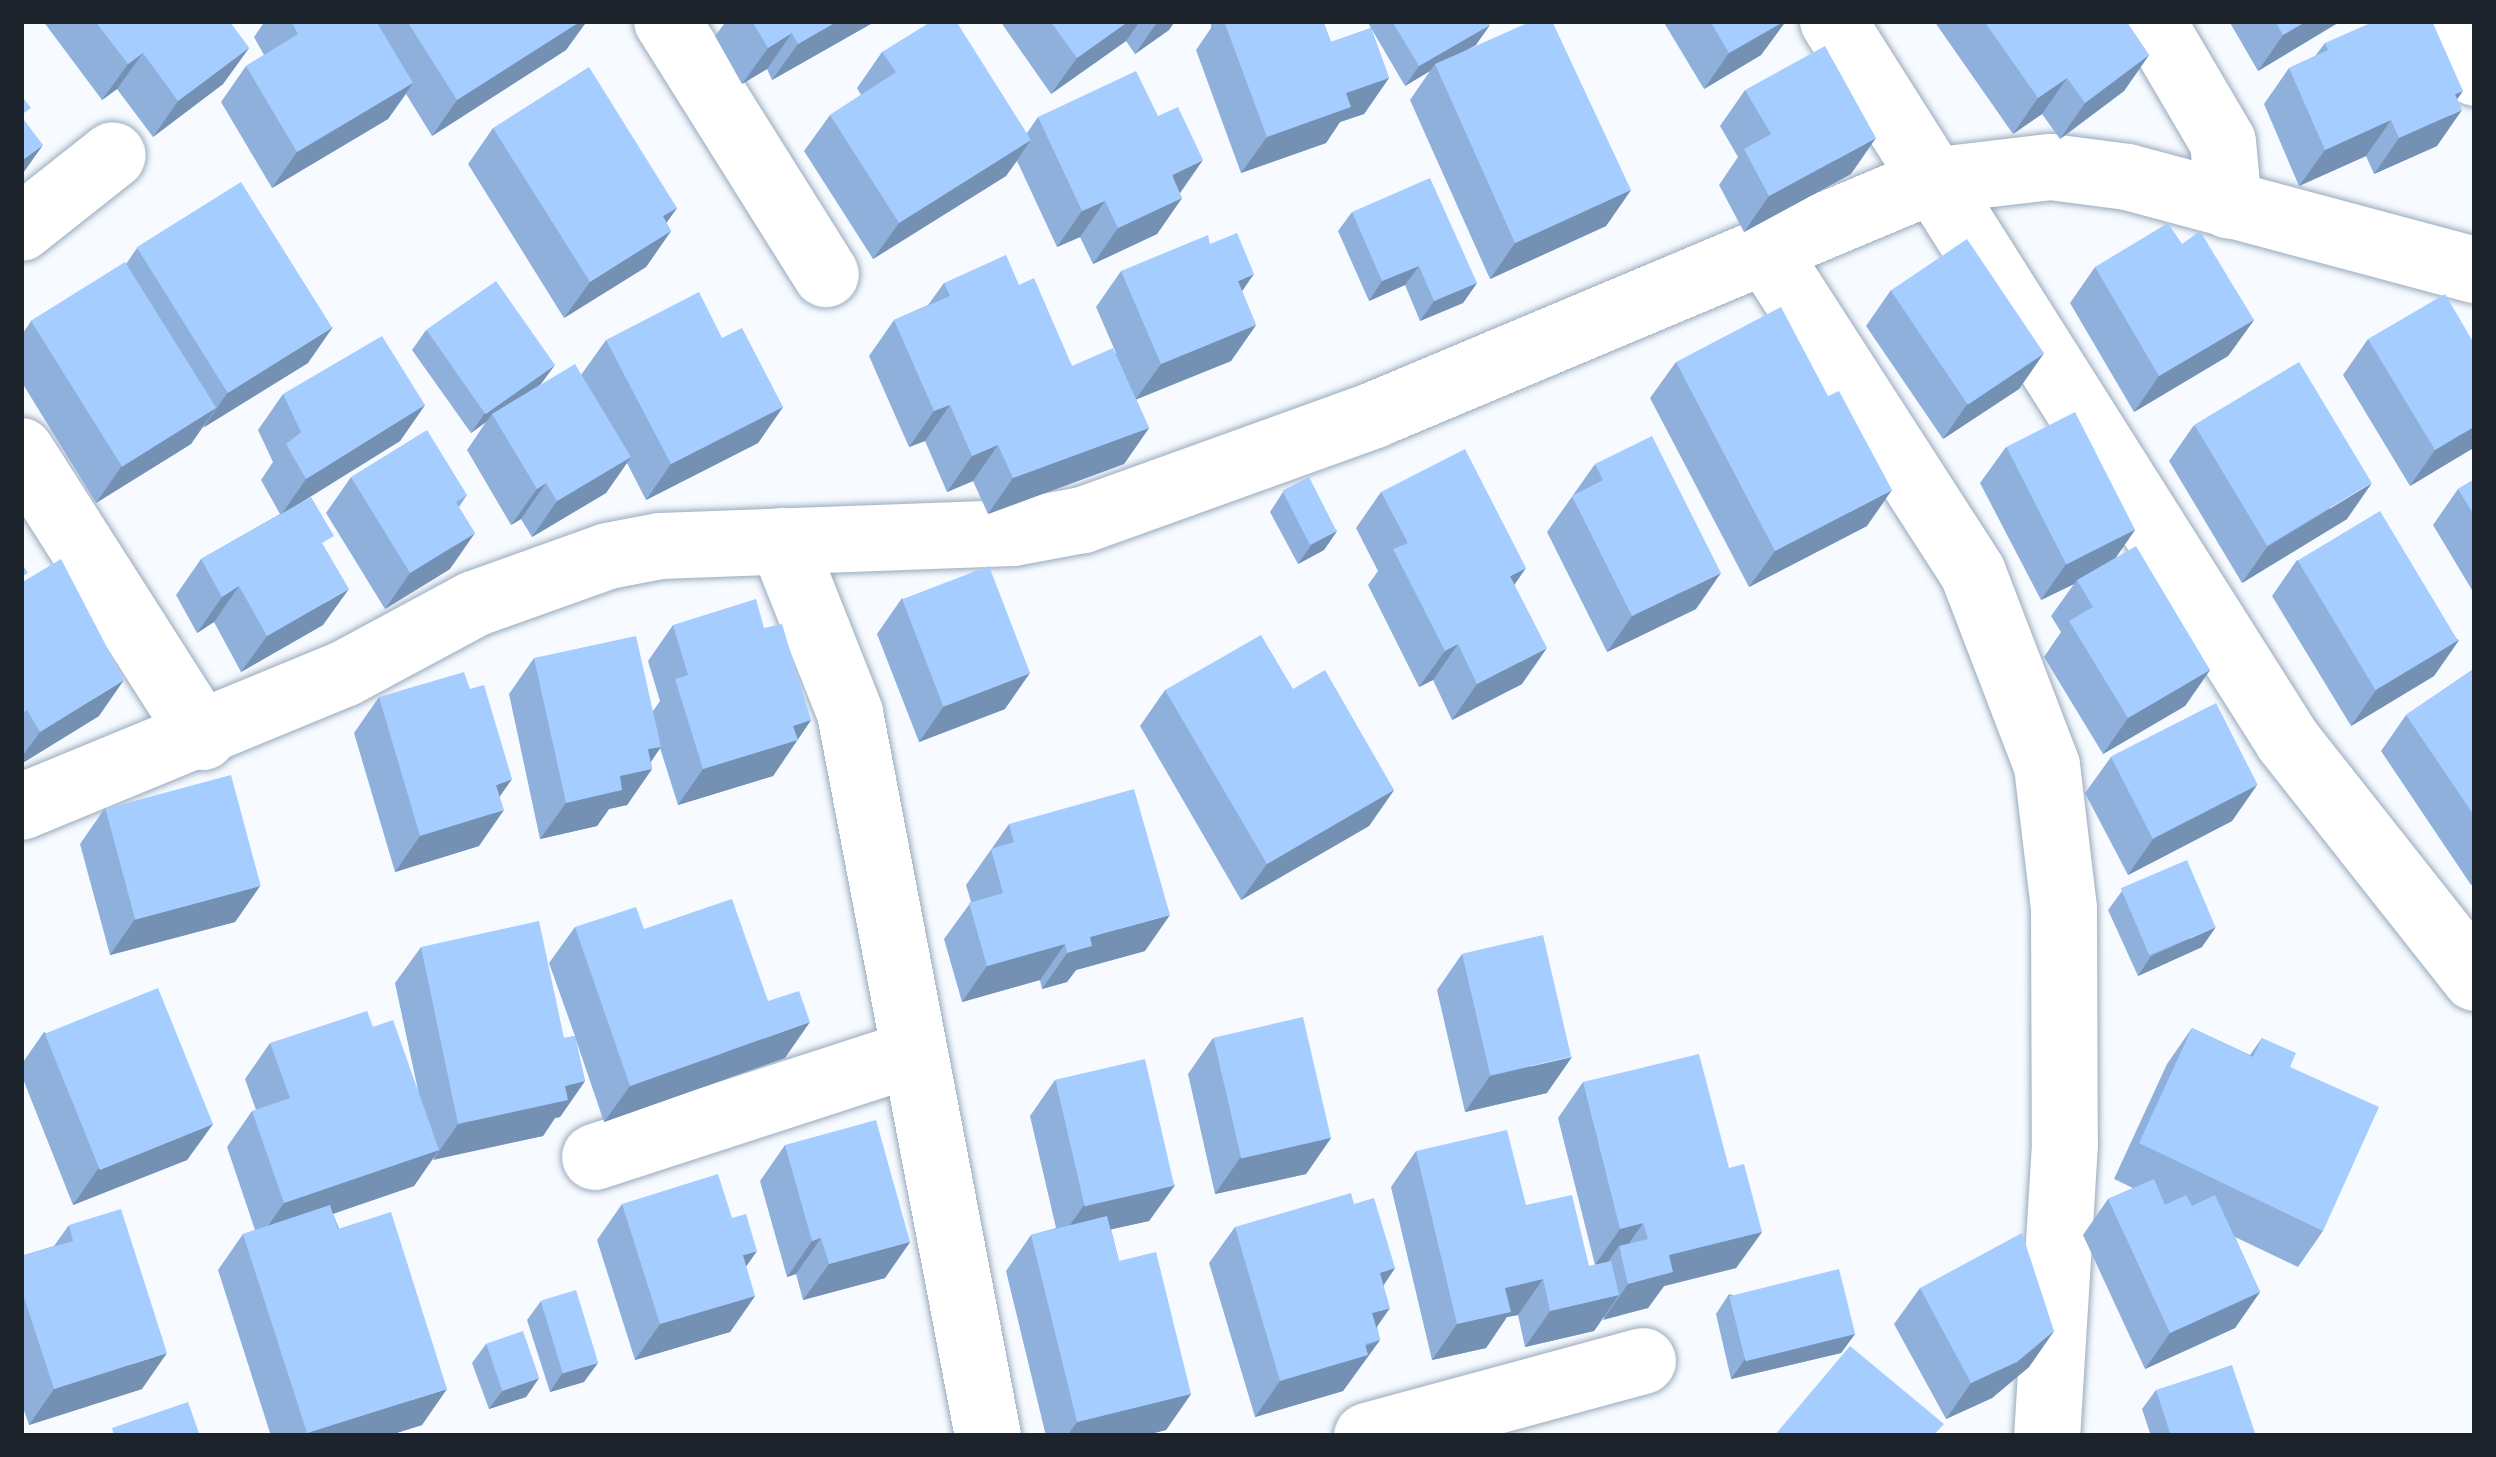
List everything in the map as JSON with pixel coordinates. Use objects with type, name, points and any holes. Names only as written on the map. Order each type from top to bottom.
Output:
[{"type":"street","points":[[667,21],[826,274]]},
{"type":"street","points":[[1833,21],[2288,741],[2475,978]]},
{"type":"street","points":[[2152,21],[2223,142],[2230,206]]},
{"type":"street","points":[[2449,21],[2475,73]]},
{"type":"street","points":[[21,228],[113,155]]},
{"type":"street","points":[[21,807],[203,737],[474,604],[590,562],[660,545],[995,535],[1083,520],[1374,415],[1931,181],[2051,167],[2127,177],[2475,270]]},
{"type":"street","points":[[1765,250],[1973,573],[2048,766],[2065,908],[2065,1144],[2047,1436]]},
{"type":"street","points":[[21,451],[203,737]]},
{"type":"street","points":[[782,541],[850,713],[988,1436]]},
{"type":"street","points":[[595,1157],[915,1053]]},
{"type":"street","points":[[1367,1436],[1643,1361]]},
{"type":"building","points":[[95,21],[229,21],[249,48],[178,101],[143,53],[128,64]]},
{"type":"building","points":[[291,21],[376,21],[413,83],[297,152],[246,66],[298,34]]},
{"type":"building","points":[[407,21],[581,21],[457,100]]},
{"type":"building","points":[[752,21],[838,21],[798,44],[792,33],[768,48]]},
{"type":"building","points":[[932,21],[956,21],[1031,140],[899,223],[830,115],[896,72],[882,52]]},
{"type":"building","points":[[1050,21],[1129,21],[1077,58]]},
{"type":"building","points":[[1224,21],[1323,21],[1331,42],[1371,28],[1389,78],[1346,93],[1351,107],[1267,137]]},
{"type":"building","points":[[1392,21],[1487,21],[1490,25],[1419,66]]},
{"type":"building","points":[[1532,21],[1552,21],[1631,190],[1515,243],[1435,64]]},
{"type":"building","points":[[1710,21],[1784,21],[1729,53]]},
{"type":"building","points":[[1984,21],[2126,21],[2149,55],[2085,103],[2067,78],[2038,98]]},
{"type":"building","points":[[2275,21],[2307,21],[2283,35]]},
{"type":"building","points":[[2375,21],[2432,21],[2463,91],[2455,94],[2462,110],[2399,138],[2391,120],[2325,150],[2289,68],[2328,50],[2325,43]]},
{"type":"building","points":[[1825,46],[1876,138],[1769,196],[1744,149],[1771,134],[1745,90]]},
{"type":"building","points":[[589,67],[677,208],[663,216],[671,231],[590,282],[493,128]]},
{"type":"building","points":[[1136,71],[1158,116],[1178,107],[1203,160],[1172,175],[1182,198],[1118,228],[1105,201],[1082,211],[1038,117]]},
{"type":"building","points":[[21,95],[31,108],[21,115]]},
{"type":"building","points":[[21,116],[43,145],[21,161]]},
{"type":"building","points":[[1430,178],[1477,283],[1434,301],[1419,266],[1382,281],[1352,212]]},
{"type":"building","points":[[241,182],[332,328],[228,393],[137,247]]},
{"type":"building","points":[[2168,223],[2182,244],[2200,231],[2254,320],[2159,376],[2095,267]]},
{"type":"building","points":[[1237,233],[1254,274],[1238,281],[1256,325],[1161,364],[1121,271],[1208,235],[1210,244]]},
{"type":"building","points":[[1967,239],[2044,353],[1968,405],[1891,290]]},
{"type":"building","points":[[1006,255],[1019,285],[1034,278],[1072,366],[1113,348],[1149,428],[1013,478],[998,445],[972,456],[950,405],[934,411],[894,320],[950,296],[944,283]]},
{"type":"building","points":[[125,262],[216,408],[122,467],[31,321]]},
{"type":"building","points":[[496,281],[555,365],[485,414],[426,330]]},
{"type":"building","points":[[699,292],[722,338],[742,328],[783,407],[671,464],[606,340]]},
{"type":"building","points":[[2445,294],[2475,345],[2475,426],[2435,450],[2368,339]]},
{"type":"building","points":[[1781,307],[1828,396],[1839,391],[1892,490],[1775,551],[1676,362]]},
{"type":"building","points":[[382,336],[425,405],[306,479],[286,444],[301,432],[283,394]]},
{"type":"building","points":[[2299,362],[2372,483],[2267,546],[2194,425]]},
{"type":"building","points":[[575,364],[631,457],[557,501],[546,483],[537,489],[492,414]]},
{"type":"building","points":[[2075,412],[2135,530],[2066,565],[2006,447]]},
{"type":"building","points":[[427,430],[467,495],[456,502],[475,533],[410,573],[351,477]]},
{"type":"building","points":[[1652,436],[1721,573],[1632,616],[1572,496],[1603,480],[1595,464]]},
{"type":"building","points":[[1465,449],[1526,568],[1510,576],[1547,648],[1477,684],[1458,644],[1445,651],[1393,549],[1408,543],[1381,492]]},
{"type":"building","points":[[1309,477],[1337,531],[1310,545],[1282,491]]},
{"type":"building","points":[[2475,479],[2475,517],[2458,489]]},
{"type":"building","points":[[311,497],[334,536],[322,543],[349,589],[267,636],[239,586],[222,597],[201,559]]},
{"type":"building","points":[[2380,511],[2458,640],[2375,690],[2298,560]]},
{"type":"building","points":[[2136,546],[2210,670],[2128,718],[2069,621],[2093,607],[2077,580]]},
{"type":"building","points":[[61,559],[124,680],[40,732],[27,710],[21,714],[21,583]]},
{"type":"building","points":[[989,566],[1030,673],[943,707],[902,599]]},
{"type":"building","points":[[756,599],[764,628],[782,624],[811,720],[793,726],[798,740],[703,769],[675,679],[688,675],[673,625]]},
{"type":"building","points":[[1261,635],[1293,689],[1325,670],[1394,790],[1267,864],[1165,690]]},
{"type":"building","points":[[636,636],[661,747],[648,749],[652,769],[620,776],[622,790],[566,803],[534,658]]},
{"type":"building","points":[[2475,668],[2475,817],[2406,715]]},
{"type":"building","points":[[464,672],[470,689],[484,685],[512,779],[496,785],[504,810],[420,836],[379,697]]},
{"type":"building","points":[[2216,703],[2258,785],[2153,839],[2111,757]]},
{"type":"building","points":[[231,775],[261,886],[135,920],[105,809]]},
{"type":"building","points":[[1134,789],[1170,915],[1090,937],[1092,946],[1067,953],[1065,944],[987,966],[969,903],[1003,893],[991,849],[1014,842],[1009,824]]},
{"type":"building","points":[[2187,860],[2216,927],[2149,955],[2121,888]]},
{"type":"building","points":[[732,899],[768,1001],[799,991],[810,1022],[630,1086],[575,927],[636,907],[644,929]]},
{"type":"building","points":[[539,921],[564,1038],[575,1036],[585,1081],[565,1086],[568,1100],[458,1124],[421,947]]},
{"type":"building","points":[[1543,935],[1571,1057],[1490,1075],[1462,954]]},
{"type":"building","points":[[158,988],[213,1124],[100,1170],[45,1034]]},
{"type":"building","points":[[367,1011],[373,1027],[393,1020],[439,1150],[284,1203],[252,1111],[290,1098],[270,1043]]},
{"type":"building","points":[[1303,1017],[1331,1138],[1241,1159],[1213,1038]]},
{"type":"building","points":[[2192,1028],[2253,1057],[2262,1038],[2296,1053],[2290,1067],[2379,1107],[2323,1231],[2139,1143]]},
{"type":"building","points":[[1699,1054],[1729,1168],[1744,1164],[1762,1232],[1669,1255],[1673,1272],[1628,1284],[1619,1246],[1648,1239],[1643,1223],[1620,1229],[1583,1082]]},
{"type":"building","points":[[1145,1059],[1174,1186],[1085,1206],[1055,1080]]},
{"type":"building","points":[[876,1120],[910,1242],[829,1264],[821,1238],[812,1241],[785,1145]]},
{"type":"building","points":[[1507,1130],[1526,1205],[1572,1195],[1589,1266],[1611,1261],[1619,1295],[1550,1311],[1543,1279],[1505,1288],[1511,1312],[1457,1324],[1416,1151]]},
{"type":"building","points":[[718,1174],[732,1218],[746,1214],[757,1251],[743,1255],[755,1296],[660,1324],[622,1204]]},
{"type":"building","points":[[2154,1179],[2165,1205],[2186,1195],[2192,1206],[2215,1195],[2260,1292],[2170,1333],[2108,1199]]},
{"type":"building","points":[[1351,1193],[1354,1204],[1374,1198],[1395,1268],[1380,1273],[1390,1308],[1372,1313],[1380,1340],[1365,1344],[1368,1355],[1280,1381],[1235,1227]]},
{"type":"building","points":[[330,1205],[338,1229],[391,1212],[447,1389],[307,1433],[243,1234]]},
{"type":"building","points":[[121,1209],[167,1353],[54,1389],[21,1288],[21,1256],[73,1241],[69,1225]]},
{"type":"building","points":[[1107,1216],[1119,1261],[1156,1252],[1191,1394],[1077,1422],[1031,1235]]},
{"type":"building","points":[[2022,1233],[2054,1331],[2017,1362],[1971,1383],[1920,1288]]},
{"type":"building","points":[[1839,1269],[1855,1334],[1746,1361],[1729,1296]]},
{"type":"building","points":[[576,1290],[598,1363],[563,1373],[541,1301]]},
{"type":"building","points":[[523,1331],[539,1378],[502,1391],[486,1344]]},
{"type":"building","points":[[1850,1346],[1944,1424],[1933,1436],[1774,1436]]},
{"type":"building","points":[[2232,1365],[2256,1436],[2171,1436],[2156,1390]]},
{"type":"building","points":[[188,1402],[200,1436],[114,1436],[112,1428]]}]
